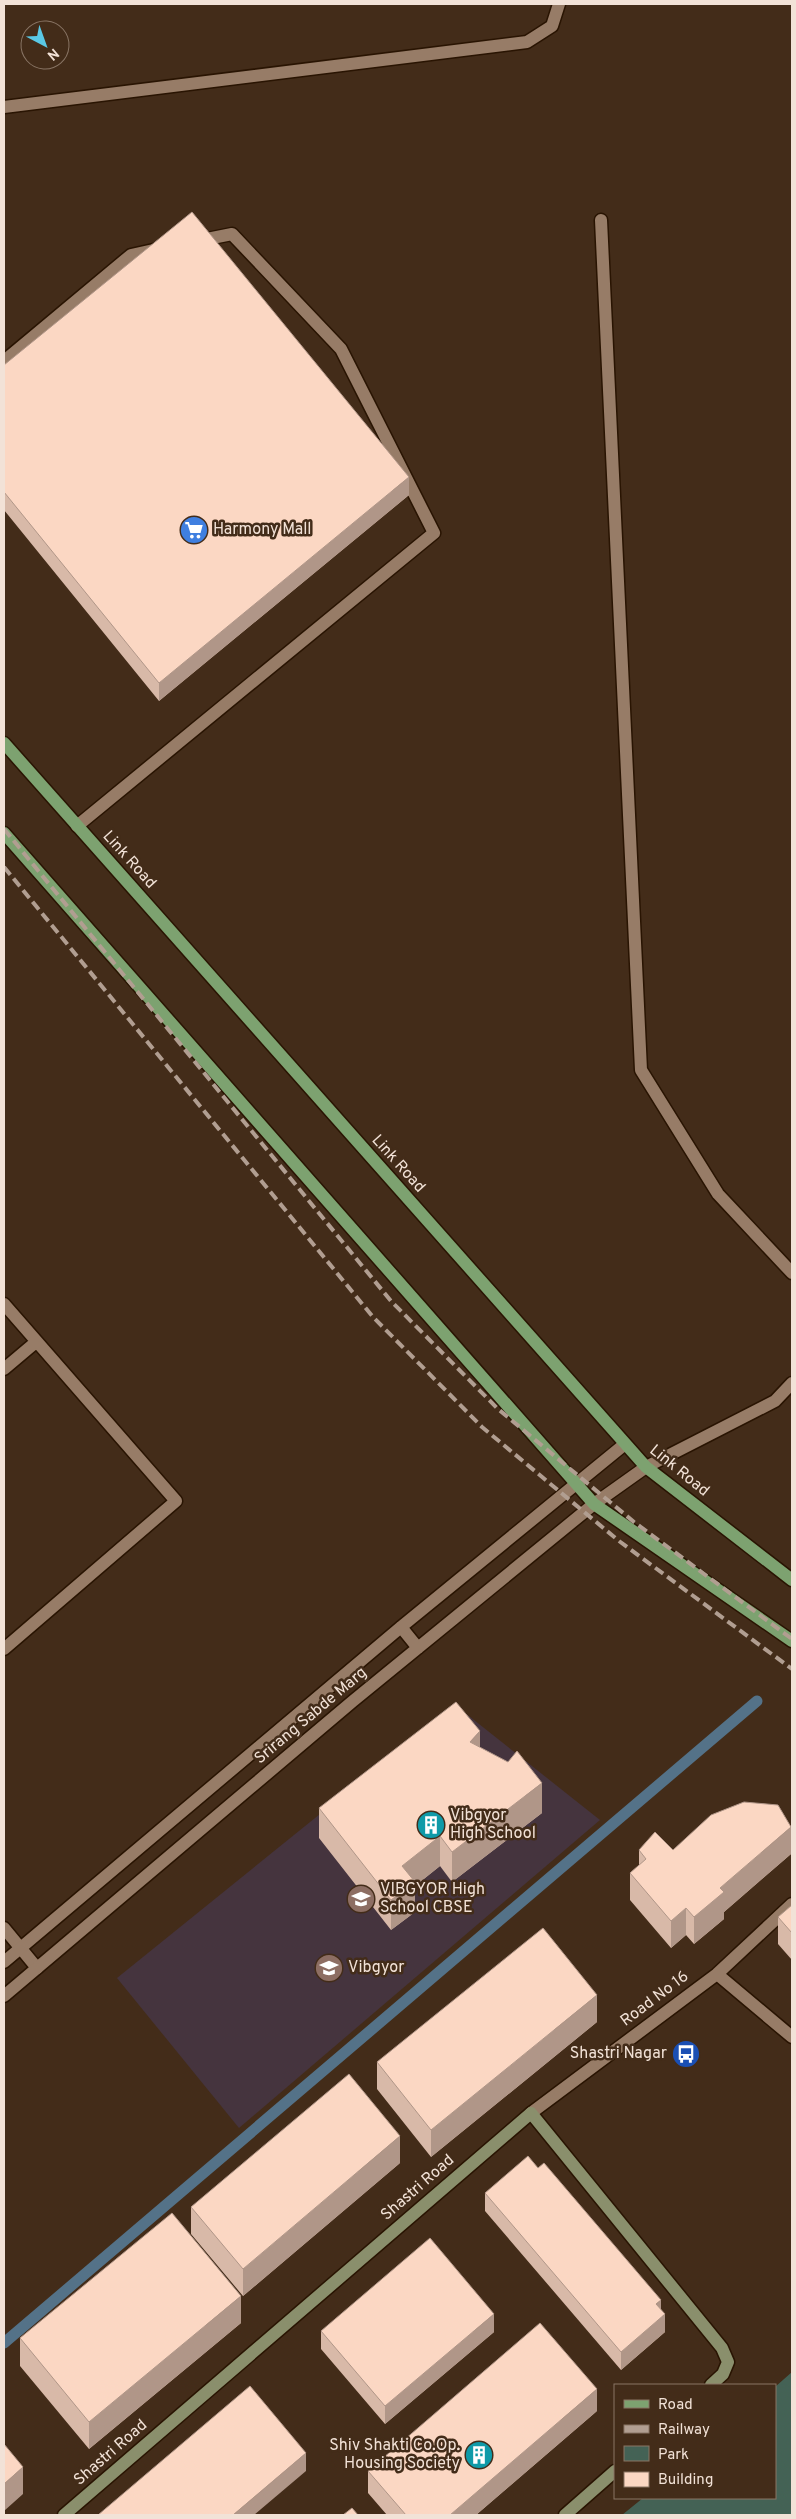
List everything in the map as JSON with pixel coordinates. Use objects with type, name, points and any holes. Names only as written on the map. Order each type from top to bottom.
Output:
[{"type":"main road","name":"Link Road","points":[[4,743],[646,1468],[792,1580]]},
{"type":"main road","points":[[4,833],[594,1504],[792,1641]]},
{"type":"main road","points":[[531,2113],[722,2348],[728,2362],[723,2374],[712,2384]]},
{"type":"main road","name":"Shastri Road","points":[[64,2515],[531,2113]]},
{"type":"main road","points":[[565,2515],[614,2472]]},
{"type":"street","points":[[4,107],[527,42],[552,26],[559,4]]},
{"type":"street","points":[[601,220],[641,1070],[718,1194],[792,1273]]},
{"type":"street","points":[[77,826],[434,533],[341,349],[232,234],[186,244]]},
{"type":"street","points":[[4,361],[131,255],[167,247]]},
{"type":"street","points":[[4,1304],[176,1501],[4,1648]]},
{"type":"street","points":[[4,1369],[36,1342]]},
{"type":"street","name":"Srirang Sabde Marg","points":[[4,1996],[418,1648],[594,1504],[646,1468],[775,1401],[792,1383]]},
{"type":"street","points":[[4,1962],[401,1627],[625,1444]]},
{"type":"street","points":[[401,1627],[418,1648]]},
{"type":"street","name":"Road No 16","points":[[531,2113],[717,1974],[792,1904]]},
{"type":"street","points":[[4,1928],[37,1968]]},
{"type":"street","points":[[717,1974],[792,2038]]},
{"type":"shaded area","name":"VIBGYOR High School CBSE","points":[[455,1705],[600,1820],[239,2128],[117,1978]]},
{"type":"green space","points":[[792,2372],[792,2515],[622,2515],[642,2499],[776,2499],[776,2386]]},
{"type":"building","points":[[192,212],[409,477],[159,683],[4,492],[4,365]]},
{"type":"building","name":"Vibgyor High School","points":[[456,1702],[480,1731],[470,1742],[508,1762],[517,1751],[542,1783],[452,1852],[440,1836],[402,1866],[415,1882],[391,1900],[319,1808]]},
{"type":"building","points":[[744,1802],[778,1805],[791,1827],[720,1888],[724,1892],[694,1917],[686,1908],[671,1921],[630,1873],[646,1859],[639,1850],[655,1832],[673,1850],[711,1815]]},
{"type":"building","points":[[792,1905],[792,1933],[778,1917]]},
{"type":"building","points":[[543,1928],[597,1995],[431,2130],[377,2062]]},
{"type":"building","points":[[349,2074],[400,2136],[243,2269],[191,2207]]},
{"type":"building","points":[[528,2156],[538,2168],[544,2163],[661,2300],[656,2304],[665,2314],[621,2352],[485,2193]]},
{"type":"building","points":[[172,2213],[241,2296],[89,2422],[20,2338]]},
{"type":"building","points":[[430,2238],[494,2314],[385,2406],[321,2331]]},
{"type":"building","name":"Shiv Shakti Co.Op. Housing Society","points":[[540,2323],[597,2389],[450,2515],[406,2515],[368,2471]]},
{"type":"building","points":[[250,2386],[306,2453],[233,2515],[98,2515]]},
{"type":"building","points":[[4,2444],[23,2467],[4,2484]]},
{"type":"building","points":[[352,2508],[358,2515],[343,2515]]},
{"type":"waterway","points":[[4,2343],[757,1701]]},
{"type":"railway","points":[[4,829],[391,1301],[498,1409],[634,1522],[792,1639]]},
{"type":"railway","points":[[4,867],[373,1317],[482,1427],[619,1541],[792,1669]]},
{"type":"place","name":"Harmony Mall","points":[[194,530]]},
{"type":"place","name":"Vibgyor High School","points":[[431,1825]]},
{"type":"place","name":"VIBGYOR High School CBSE","points":[[361,1899]]},
{"type":"place","name":"Vibgyor","points":[[329,1968]]},
{"type":"place","name":"Shastri Nagar","points":[[686,2054]]},
{"type":"place","name":"Shiv Shakti Co.Op. Housing Society","points":[[479,2455]]}]
